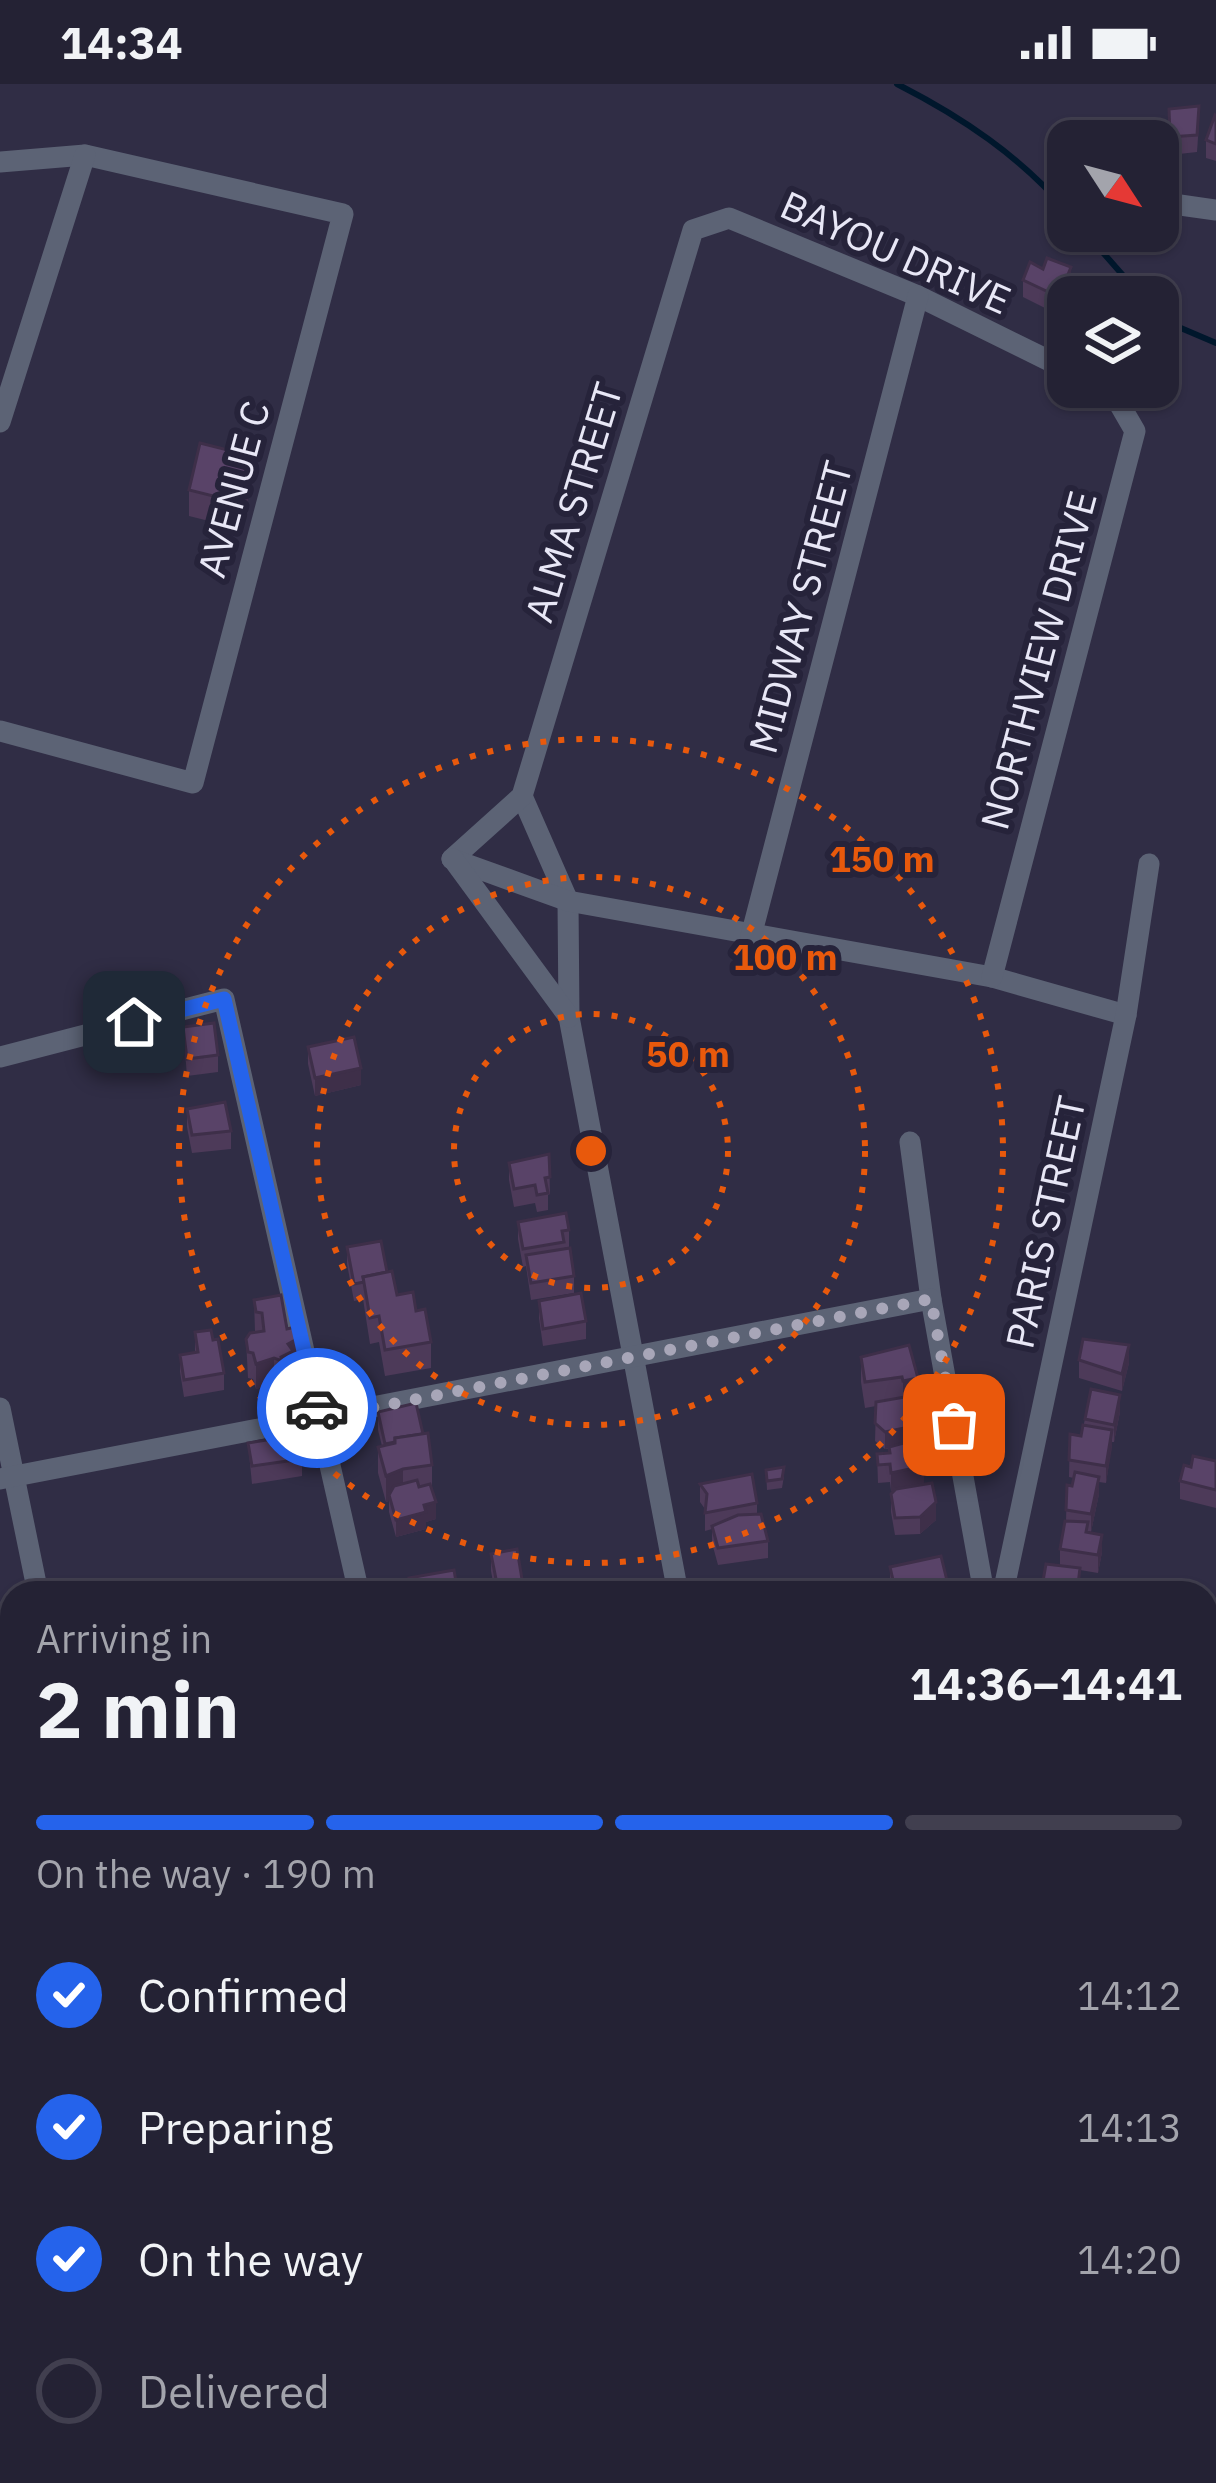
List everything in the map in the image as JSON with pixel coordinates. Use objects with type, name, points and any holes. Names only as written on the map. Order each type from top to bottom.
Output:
[{"type":"street","points":[[0,162],[85,155],[0,422]]},
{"type":"street","name":"AVENUE C","points":[[0,731],[193,783],[343,214],[85,155]]},
{"type":"street","points":[[1179,206],[1216,210]]},
{"type":"street","name":"BAYOU DRIVE","points":[[693,230],[729,218],[918,296],[1047,360]]},
{"type":"street","name":"ALMA STREET","points":[[522,796],[693,230]]},
{"type":"street","name":"MIDWAY STREET","points":[[751,937],[918,296]]},
{"type":"street","name":"NORTHVIEW DRIVE","points":[[992,976],[1135,431],[1122,408]]},
{"type":"street","points":[[452,859],[522,796],[568,901],[569,1017],[676,1581]]},
{"type":"street","points":[[452,859],[568,901],[992,976],[1126,1015]]},
{"type":"street","points":[[452,859],[569,1017]]},
{"type":"street","name":"PARIS STREET","points":[[1006,1581],[1126,1015],[1149,864]]},
{"type":"street","points":[[0,1058],[224,999],[356,1581]]},
{"type":"street","points":[[910,1142],[931,1299],[983,1581]]},
{"type":"street","points":[[7,1478],[931,1299]]},
{"type":"street","points":[[0,1408],[7,1478],[35,1581]]},
{"type":"building","points":[[1199,106],[1197,135],[1179,136],[1179,120],[1169,120],[1169,109]]},
{"type":"building","points":[[1216,116],[1216,144],[1206,140]]},
{"type":"building","points":[[1047,258],[1071,267],[1067,276],[1047,276],[1047,291],[1023,280],[1030,262],[1043,269]]},
{"type":"building","points":[[200,443],[252,456],[241,503],[189,490]]},
{"type":"building","points":[[214,1023],[218,1055],[187,1059],[183,1027]]},
{"type":"building","points":[[354,1037],[361,1068],[315,1078],[308,1047]]},
{"type":"building","points":[[225,1102],[231,1131],[192,1135],[187,1109]]},
{"type":"building","points":[[549,1154],[548,1193],[537,1195],[535,1185],[514,1189],[509,1163]]},
{"type":"building","points":[[566,1213],[569,1230],[562,1231],[564,1242],[523,1249],[518,1222]]},
{"type":"building","points":[[381,1241],[387,1272],[354,1284],[347,1247]]},
{"type":"building","points":[[570,1248],[574,1276],[531,1283],[526,1255]]},
{"type":"building","points":[[392,1271],[397,1295],[413,1292],[416,1311],[425,1309],[431,1342],[385,1350],[379,1316],[370,1318],[363,1277]]},
{"type":"building","points":[[581,1293],[586,1321],[543,1329],[539,1301]]},
{"type":"building","points":[[281,1295],[287,1329],[295,1327],[297,1339],[288,1344],[293,1351],[281,1357],[282,1361],[274,1358],[256,1364],[246,1339],[250,1333],[264,1331],[262,1313],[256,1312],[254,1300]]},
{"type":"building","points":[[211,1330],[213,1340],[218,1339],[224,1373],[184,1380],[180,1355],[198,1352],[195,1332]]},
{"type":"building","points":[[1083,1339],[1129,1345],[1122,1374],[1079,1360]]},
{"type":"building","points":[[909,1345],[918,1378],[865,1382],[861,1357]]},
{"type":"building","points":[[1091,1389],[1120,1395],[1114,1425],[1085,1419]]},
{"type":"building","points":[[916,1395],[913,1408],[918,1409],[919,1425],[885,1432],[875,1423],[876,1402]]},
{"type":"building","points":[[416,1403],[423,1434],[385,1444],[378,1412]]},
{"type":"building","points":[[1083,1425],[1112,1430],[1106,1466],[1069,1460],[1070,1434],[1081,1436]]},
{"type":"building","points":[[428,1433],[432,1465],[386,1476],[378,1447],[395,1443],[395,1438]]},
{"type":"building","points":[[298,1435],[302,1459],[252,1466],[248,1443]]},
{"type":"building","points":[[922,1438],[927,1455],[921,1457],[924,1466],[891,1473],[890,1464],[878,1465],[877,1454]]},
{"type":"building","points":[[1193,1456],[1216,1461],[1216,1490],[1180,1481],[1184,1465],[1191,1467]]},
{"type":"building","points":[[784,1467],[782,1479],[767,1481],[766,1470]]},
{"type":"building","points":[[1075,1472],[1099,1477],[1091,1514],[1066,1510],[1067,1485],[1072,1486]]},
{"type":"building","points":[[752,1474],[757,1503],[705,1513],[707,1494],[700,1484]]},
{"type":"building","points":[[417,1480],[419,1487],[430,1484],[436,1502],[424,1505],[426,1512],[396,1520],[389,1495],[394,1486]]},
{"type":"building","points":[[932,1483],[936,1502],[920,1517],[895,1518],[891,1494],[896,1489]]},
{"type":"building","points":[[761,1514],[768,1541],[718,1548],[712,1526],[738,1515]]},
{"type":"building","points":[[1065,1521],[1088,1522],[1086,1532],[1102,1535],[1098,1555],[1060,1549]]},
{"type":"building","points":[[517,1549],[522,1579],[496,1581],[491,1554]]},
{"type":"building","points":[[941,1556],[947,1581],[893,1581],[890,1567]]},
{"type":"building","points":[[1046,1564],[1080,1568],[1078,1581],[1043,1581]]},
{"type":"building","points":[[454,1570],[456,1581],[409,1581]]},
{"type":"waterway","points":[[897,84],[989,139],[1047,190]]},
{"type":"waterway","points":[[1102,252],[1124,276]]},
{"type":"waterway","points":[[1179,327],[1216,343]]},
{"type":"way so far","points":[[317,1408],[320,1418],[931,1299],[954,1425]]},
{"type":"route","points":[[134,1022],[224,999],[317,1408]]}]
